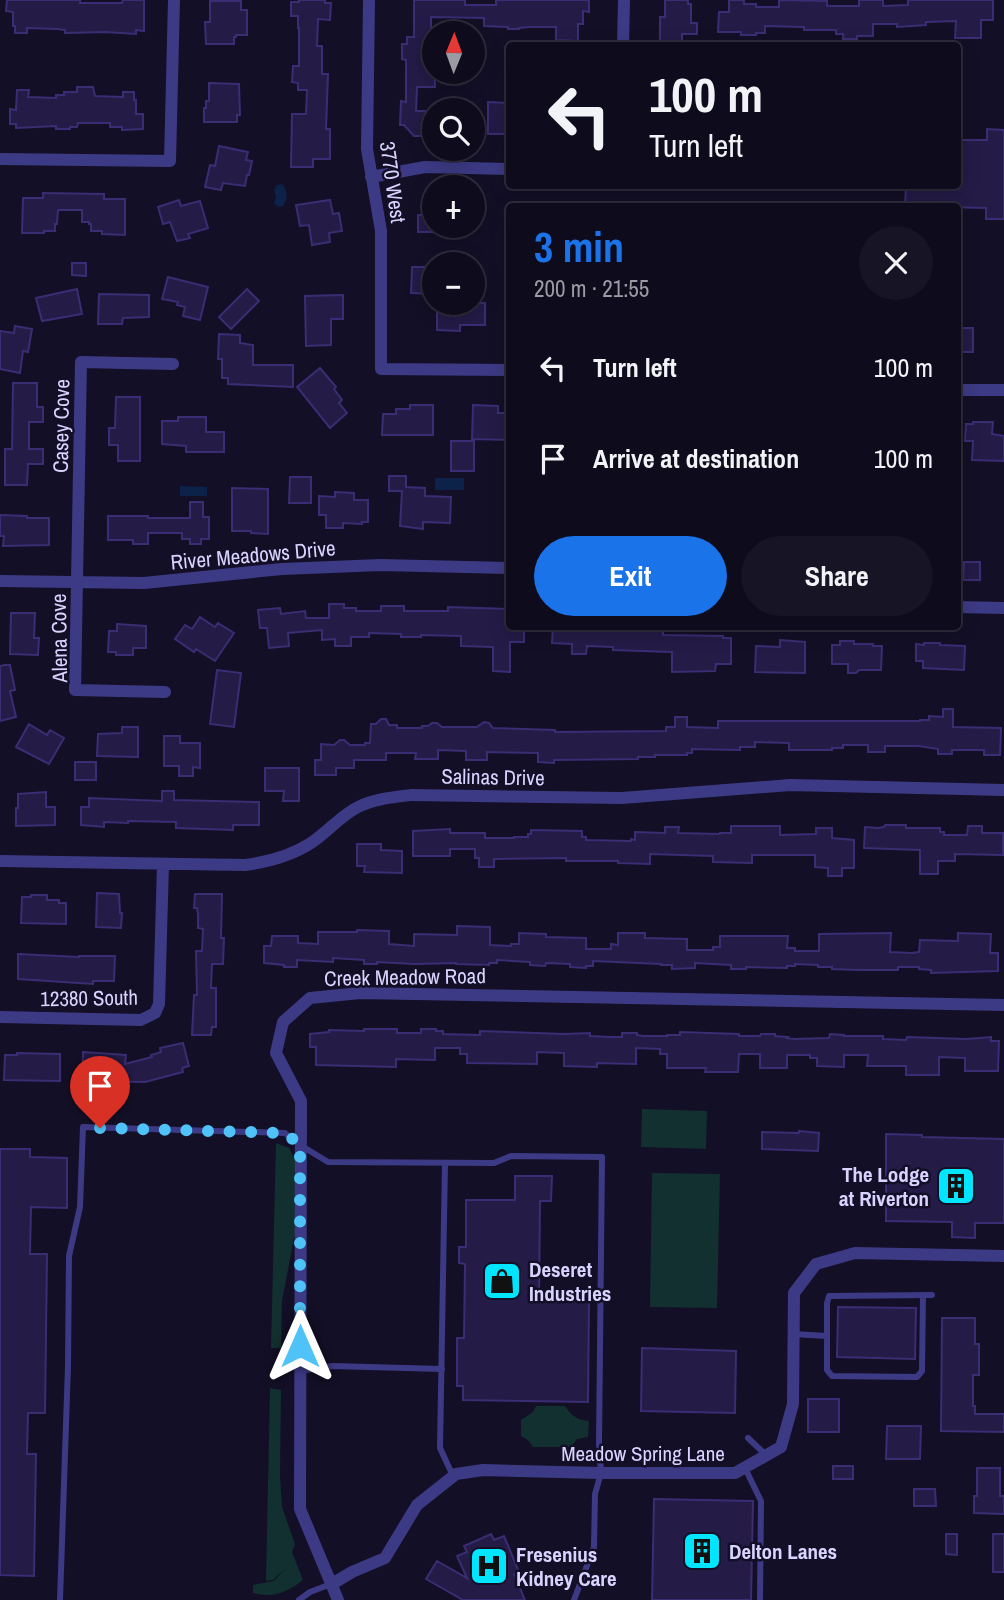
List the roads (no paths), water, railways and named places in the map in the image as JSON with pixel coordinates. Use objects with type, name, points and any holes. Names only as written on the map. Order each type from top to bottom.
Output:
[{"type":"street","points":[[0,159],[170,161],[174,0]]},
{"type":"street","name":"3770 West","points":[[369,0],[367,149],[381,231],[381,369],[506,370]]},
{"type":"street","points":[[623,42],[624,0]]},
{"type":"street","points":[[371,177],[425,167],[506,169]]},
{"type":"street","name":"Casey Cove","points":[[77,582],[81,362],[173,363]]},
{"type":"street","points":[[961,390],[1004,390]]},
{"type":"street","name":"River Meadows Drive","points":[[0,581],[144,583],[282,569],[380,565],[506,568]]},
{"type":"street","name":"Alena Cove","points":[[77,582],[75,690],[165,692]]},
{"type":"street","points":[[961,607],[1004,608]]},
{"type":"street","name":"Salinas Drive","points":[[0,861],[245,865],[266,862],[286,856],[311,843],[358,807],[384,798],[411,795],[622,798],[790,785],[1004,790]]},
{"type":"street","name":"12380 South","points":[[0,1017],[141,1020],[155,1013],[159,1004],[163,864]]},
{"type":"street","name":"Creek Meadow Road","points":[[338,1600],[300,1509],[300,1101],[276,1053],[283,1021],[310,998],[360,993],[1004,1005]]},
{"type":"street","name":"Meadow Spring Lane","points":[[332,1584],[385,1558],[416,1505],[456,1474],[483,1470],[735,1473],[781,1447],[793,1404],[794,1293],[816,1265],[855,1253],[1004,1256]]},
{"type":"lane","points":[[60,1600],[69,1256],[80,1207],[83,1128],[285,1133],[328,1162],[494,1163],[511,1156],[602,1157],[601,1473],[595,1494],[594,1547],[574,1600]]},
{"type":"lane","points":[[445,1163],[440,1448],[453,1476]]},
{"type":"lane","points":[[923,1295],[922,1371],[917,1377],[832,1376],[827,1370],[829,1296],[923,1295],[933,1295]]},
{"type":"lane","points":[[793,1334],[827,1336]]},
{"type":"lane","points":[[300,1371],[332,1366],[442,1369]]},
{"type":"lane","points":[[748,1438],[766,1455]]},
{"type":"lane","points":[[745,1468],[761,1502],[760,1600]]},
{"type":"lane","points":[[299,1600],[310,1592],[332,1584]]},
{"type":"water","points":[[282,184],[286,197],[283,206],[278,207],[274,203],[274,190],[277,185]]},
{"type":"water","points":[[435,478],[464,478],[464,490],[435,490]]},
{"type":"water","points":[[180,486],[207,487],[207,496],[180,496]]},
{"type":"place","name":"The Lodge at Riverton","points":[[956,1186]]},
{"type":"place","name":"Deseret Industries","points":[[502,1281]]},
{"type":"place","name":"Delton Lanes","points":[[702,1551]]},
{"type":"place","name":"Fresenius Kidney Care","points":[[489,1566]]}]
